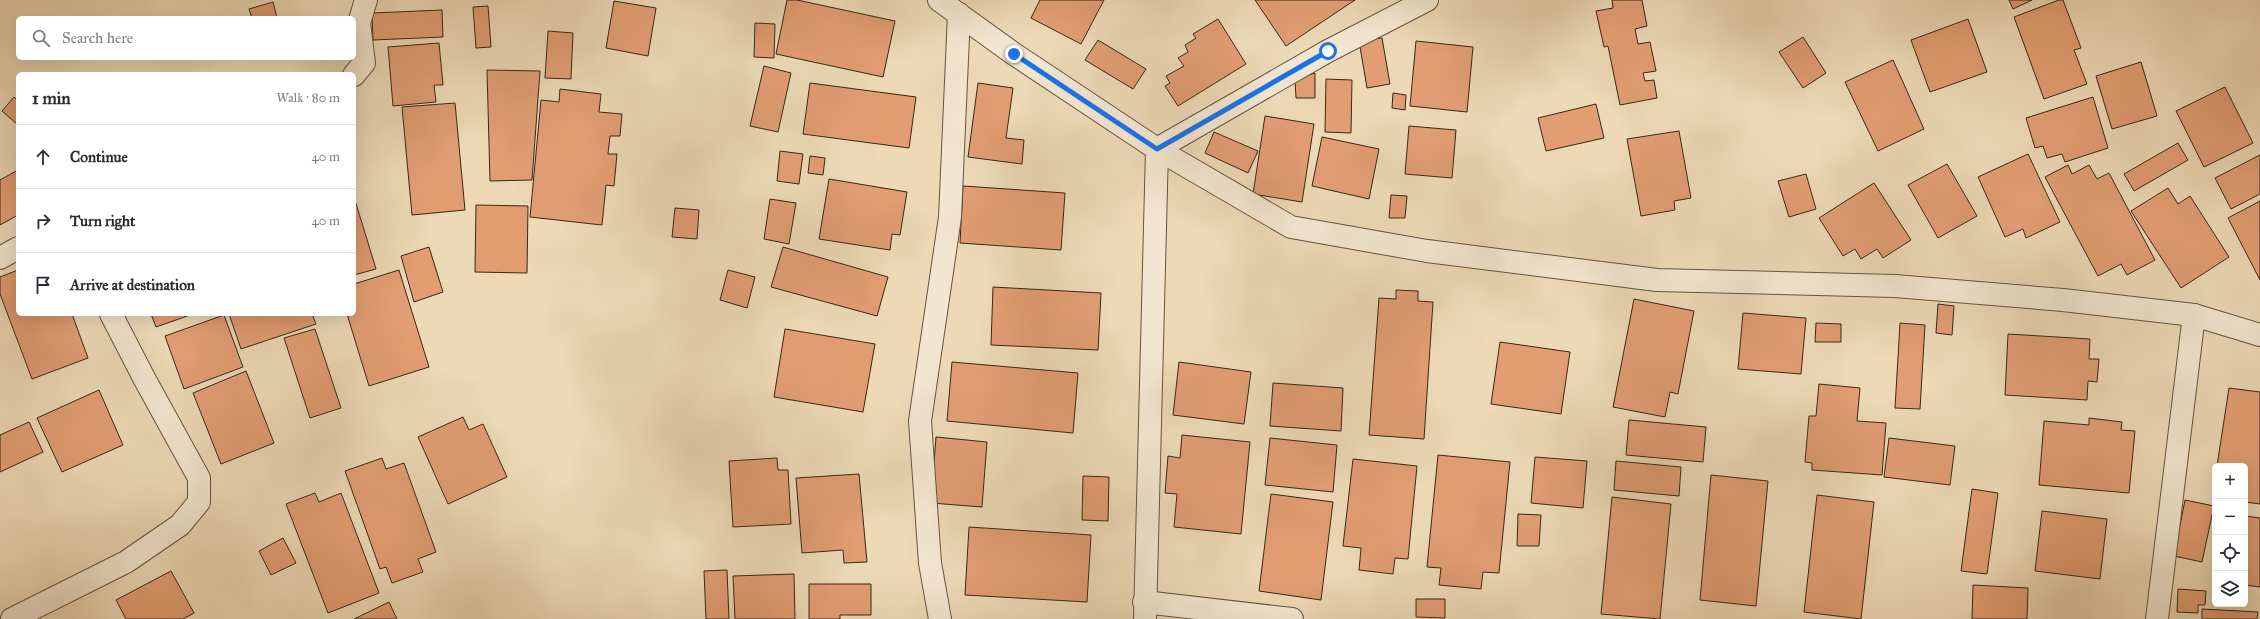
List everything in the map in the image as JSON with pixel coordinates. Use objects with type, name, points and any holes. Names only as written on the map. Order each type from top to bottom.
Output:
[{"type":"street","points":[[356,73],[364,63],[359,23],[366,0]]},
{"type":"street","points":[[939,0],[1014,54],[1157,149],[1291,227],[1427,251],[1657,280],[1895,286],[2063,300],[2194,316],[2260,335]]},
{"type":"street","points":[[1157,149],[1328,51],[1427,0]]},
{"type":"street","points":[[940,619],[930,563],[920,420],[950,217],[959,14]]},
{"type":"street","points":[[1157,149],[1144,611],[1292,619]]},
{"type":"street","points":[[0,258],[16,249]]},
{"type":"street","points":[[12,619],[126,562],[180,525],[199,502],[199,478],[112,316]]},
{"type":"street","points":[[2157,619],[2194,316]]},
{"type":"building","points":[[787,0],[797,0],[895,21],[883,77],[776,54]]},
{"type":"building","points":[[1040,0],[1104,0],[1081,44],[1031,18]]},
{"type":"building","points":[[1255,0],[1355,0],[1286,46]]},
{"type":"building","points":[[1612,0],[1642,0],[1647,26],[1635,29],[1638,44],[1650,42],[1656,71],[1643,73],[1645,81],[1654,80],[1657,98],[1620,105],[1608,46],[1604,47],[1596,11],[1613,8]]},
{"type":"building","points":[[2009,0],[2032,0],[2013,9]]},
{"type":"building","points":[[2059,0],[2063,0],[2081,48],[2074,50],[2087,84],[2044,99],[2014,17]]},
{"type":"building","points":[[614,1],[656,8],[648,56],[606,48]]},
{"type":"building","points":[[273,2],[276,16],[251,16],[249,9]]},
{"type":"building","points":[[488,6],[491,47],[476,48],[473,7]]},
{"type":"building","points":[[442,10],[443,37],[373,40],[372,13]]},
{"type":"building","points":[[1218,19],[1246,64],[1178,106],[1165,86],[1170,83],[1166,76],[1184,66],[1178,58],[1188,52],[1185,45],[1196,38],[1193,34]]},
{"type":"building","points":[[1968,19],[1987,72],[1930,92],[1911,40]]},
{"type":"building","points":[[755,23],[775,24],[774,58],[754,57]]},
{"type":"building","points":[[548,31],[573,33],[571,79],[545,78]]},
{"type":"building","points":[[1803,37],[1826,73],[1803,88],[1779,52]]},
{"type":"building","points":[[1382,38],[1390,84],[1367,88],[1359,41]]},
{"type":"building","points":[[1098,40],[1146,69],[1133,89],[1085,60]]},
{"type":"building","points":[[1416,41],[1473,47],[1467,112],[1410,106]]},
{"type":"building","points":[[439,43],[443,85],[434,85],[436,102],[393,106],[388,47]]},
{"type":"building","points":[[1893,60],[1924,129],[1878,151],[1845,82]]},
{"type":"building","points":[[2141,62],[2157,116],[2112,129],[2096,76]]},
{"type":"building","points":[[764,66],[791,73],[778,132],[750,126]]},
{"type":"building","points":[[487,70],[540,71],[532,180],[490,181]]},
{"type":"building","points":[[1315,73],[1315,98],[1296,98],[1295,79]]},
{"type":"building","points":[[1326,79],[1352,80],[1351,133],[1325,132]]},
{"type":"building","points":[[810,83],[916,97],[909,148],[803,134]]},
{"type":"building","points":[[978,83],[1013,88],[1006,138],[1024,140],[1022,164],[968,157]]},
{"type":"building","points":[[2225,87],[2253,143],[2204,167],[2176,111]]},
{"type":"building","points":[[560,89],[601,94],[599,112],[622,114],[620,136],[610,136],[608,154],[617,154],[614,186],[606,185],[602,225],[530,217],[541,100],[559,102]]},
{"type":"building","points":[[1393,93],[1406,95],[1405,110],[1392,108]]},
{"type":"building","points":[[14,97],[16,99],[16,123],[2,111]]},
{"type":"building","points":[[2093,97],[2108,148],[2065,162],[2062,154],[2047,158],[2043,146],[2035,148],[2026,118]]},
{"type":"building","points":[[455,103],[465,210],[412,215],[402,107]]},
{"type":"building","points":[[1596,104],[1604,138],[1546,151],[1538,118]]},
{"type":"building","points":[[1265,116],[1314,124],[1302,202],[1253,194]]},
{"type":"building","points":[[1409,126],[1456,130],[1452,178],[1405,174]]},
{"type":"building","points":[[1679,131],[1691,198],[1674,201],[1675,210],[1641,216],[1627,139]]},
{"type":"building","points":[[1214,132],[1258,151],[1248,173],[1205,153]]},
{"type":"building","points":[[1322,137],[1379,149],[1369,199],[1312,186]]},
{"type":"building","points":[[2178,143],[2188,160],[2134,191],[2124,174]]},
{"type":"building","points":[[780,151],[803,154],[799,184],[777,181]]},
{"type":"building","points":[[2028,154],[2060,222],[2026,238],[2023,229],[2005,237],[1978,177]]},
{"type":"building","points":[[2260,155],[2260,194],[2231,209],[2215,178]]},
{"type":"building","points":[[810,156],[825,158],[823,175],[808,173]]},
{"type":"building","points":[[1947,164],[1977,216],[1938,238],[1908,185]]},
{"type":"building","points":[[2068,165],[2072,174],[2089,165],[2097,179],[2109,173],[2155,260],[2127,275],[2121,264],[2098,276],[2045,177]]},
{"type":"building","points":[[16,171],[16,216],[0,225],[0,180]]},
{"type":"building","points":[[1806,174],[1816,209],[1789,217],[1778,181]]},
{"type":"building","points":[[829,179],[907,192],[900,235],[892,234],[890,250],[819,239]]},
{"type":"building","points":[[1874,183],[1911,240],[1883,258],[1877,249],[1861,259],[1855,249],[1843,256],[1819,218]]},
{"type":"building","points":[[963,186],[1065,193],[1061,250],[960,243]]},
{"type":"building","points":[[2168,188],[2178,204],[2190,196],[2229,257],[2181,288],[2131,211]]},
{"type":"building","points":[[1391,195],[1407,196],[1405,218],[1389,218]]},
{"type":"building","points":[[770,199],[796,203],[789,244],[764,239]]},
{"type":"building","points":[[2260,201],[2260,280],[2228,218]]},
{"type":"building","points":[[356,204],[376,269],[356,274]]},
{"type":"building","points":[[476,205],[528,206],[527,273],[475,272]]},
{"type":"building","points":[[675,208],[699,210],[697,239],[672,237]]},
{"type":"building","points":[[429,247],[443,292],[414,302],[401,256]]},
{"type":"building","points":[[783,247],[888,277],[877,316],[771,287]]},
{"type":"building","points":[[399,270],[429,367],[369,386],[348,316],[356,316],[356,283]]},
{"type":"building","points":[[728,270],[755,277],[747,308],[720,300]]},
{"type":"building","points":[[16,271],[16,316],[73,316],[88,358],[32,379],[0,294],[0,277]]},
{"type":"building","points":[[993,287],[1101,293],[1098,350],[991,345]]},
{"type":"building","points":[[1396,290],[1418,291],[1418,301],[1433,302],[1424,439],[1369,435],[1379,298],[1396,299]]},
{"type":"building","points":[[1634,299],[1694,311],[1678,394],[1670,392],[1665,417],[1613,407]]},
{"type":"building","points":[[1938,304],[1954,306],[1952,335],[1936,333]]},
{"type":"building","points":[[1743,313],[1806,318],[1801,374],[1738,369]]},
{"type":"building","points":[[152,316],[187,316],[156,327]]},
{"type":"building","points":[[224,316],[243,367],[184,389],[165,336]]},
{"type":"building","points":[[230,316],[313,316],[316,324],[241,349]]},
{"type":"building","points":[[1816,323],[1841,324],[1841,342],[1815,342]]},
{"type":"building","points":[[1900,323],[1925,325],[1920,409],[1895,408]]},
{"type":"building","points":[[315,329],[341,408],[310,418],[284,338]]},
{"type":"building","points":[[785,329],[875,344],[863,412],[774,397]]},
{"type":"building","points":[[2008,334],[2090,339],[2089,359],[2099,359],[2097,382],[2088,381],[2087,400],[2005,395]]},
{"type":"building","points":[[1500,342],[1570,352],[1561,414],[1491,404]]},
{"type":"building","points":[[952,362],[1078,373],[1073,433],[947,421]]},
{"type":"building","points":[[1179,362],[1251,372],[1244,424],[1173,415]]},
{"type":"building","points":[[246,371],[274,443],[221,464],[193,393]]},
{"type":"building","points":[[1273,383],[1343,388],[1341,431],[1270,426]]},
{"type":"building","points":[[1819,384],[1860,388],[1857,421],[1886,423],[1882,475],[1812,470],[1812,463],[1805,462],[1809,416],[1816,416]]},
{"type":"building","points":[[2229,388],[2260,392],[2260,504],[2248,502],[2248,463],[2217,463]]},
{"type":"building","points":[[99,390],[123,445],[62,472],[37,418]]},
{"type":"building","points":[[463,417],[469,430],[483,424],[507,477],[448,504],[418,437]]},
{"type":"building","points":[[2089,418],[2122,422],[2121,430],[2135,431],[2129,493],[2039,485],[2044,421],[2089,425]]},
{"type":"building","points":[[1629,420],[1706,427],[1703,462],[1626,455]]},
{"type":"building","points":[[29,422],[43,452],[0,472],[0,435]]},
{"type":"building","points":[[1182,435],[1250,442],[1241,534],[1174,527],[1177,494],[1165,493],[1168,456],[1180,458]]},
{"type":"building","points":[[936,437],[987,442],[982,507],[931,503]]},
{"type":"building","points":[[1270,438],[1337,445],[1333,492],[1265,485]]},
{"type":"building","points":[[1889,438],[1955,446],[1950,485],[1884,477]]},
{"type":"building","points":[[1438,455],[1510,462],[1499,573],[1483,572],[1481,589],[1439,585],[1441,568],[1427,567]]},
{"type":"building","points":[[1535,457],[1587,461],[1583,508],[1531,503]]},
{"type":"building","points":[[382,458],[386,469],[404,463],[436,552],[418,559],[423,572],[392,583],[386,567],[380,569],[345,471]]},
{"type":"building","points":[[777,458],[778,470],[788,470],[791,524],[733,527],[729,461]]},
{"type":"building","points":[[1353,459],[1417,466],[1408,559],[1395,558],[1393,574],[1359,570],[1361,548],[1343,546]]},
{"type":"building","points":[[1616,461],[1681,467],[1679,496],[1614,490]]},
{"type":"building","points":[[859,474],[867,562],[844,563],[843,550],[802,553],[796,478]]},
{"type":"building","points":[[1711,475],[1768,481],[1756,606],[1700,600]]},
{"type":"building","points":[[1083,476],[1109,477],[1108,521],[1082,520]]},
{"type":"building","points":[[1972,489],[1998,493],[1987,574],[1961,571]]},
{"type":"building","points":[[315,493],[319,502],[341,493],[379,593],[328,613],[286,504]]},
{"type":"building","points":[[1271,494],[1333,502],[1321,600],[1259,591]]},
{"type":"building","points":[[1817,495],[1874,502],[1861,619],[1804,612]]},
{"type":"building","points":[[1612,497],[1671,504],[1660,619],[1601,614]]},
{"type":"building","points":[[2185,500],[2212,506],[2212,515],[2202,562],[2174,556]]},
{"type":"building","points":[[2042,511],[2107,519],[2100,579],[2035,571]]},
{"type":"building","points":[[1518,514],[1541,515],[1539,546],[1517,546]]},
{"type":"building","points":[[2248,516],[2260,518],[2260,587],[2248,585]]},
{"type":"building","points":[[969,527],[1091,535],[1087,602],[965,595]]},
{"type":"building","points":[[283,538],[296,563],[271,575],[259,551]]},
{"type":"building","points":[[727,570],[729,619],[706,619],[704,571]]},
{"type":"building","points":[[171,571],[194,613],[183,619],[126,619],[116,600]]},
{"type":"building","points":[[794,574],[795,619],[735,619],[733,576]]},
{"type":"building","points":[[809,584],[871,584],[871,615],[840,615],[840,619],[809,619]]},
{"type":"building","points":[[1973,585],[2028,588],[2027,619],[1972,619]]},
{"type":"building","points":[[2178,589],[2206,591],[2205,605],[2198,605],[2198,613],[2177,612]]},
{"type":"building","points":[[1416,599],[1445,599],[1445,618],[1416,617]]},
{"type":"building","points":[[389,602],[397,619],[354,619]]},
{"type":"building","points":[[2202,609],[2258,612],[2257,619],[2202,619]]},
{"type":"route","points":[[1014,54],[1157,149],[1328,51]]}]
